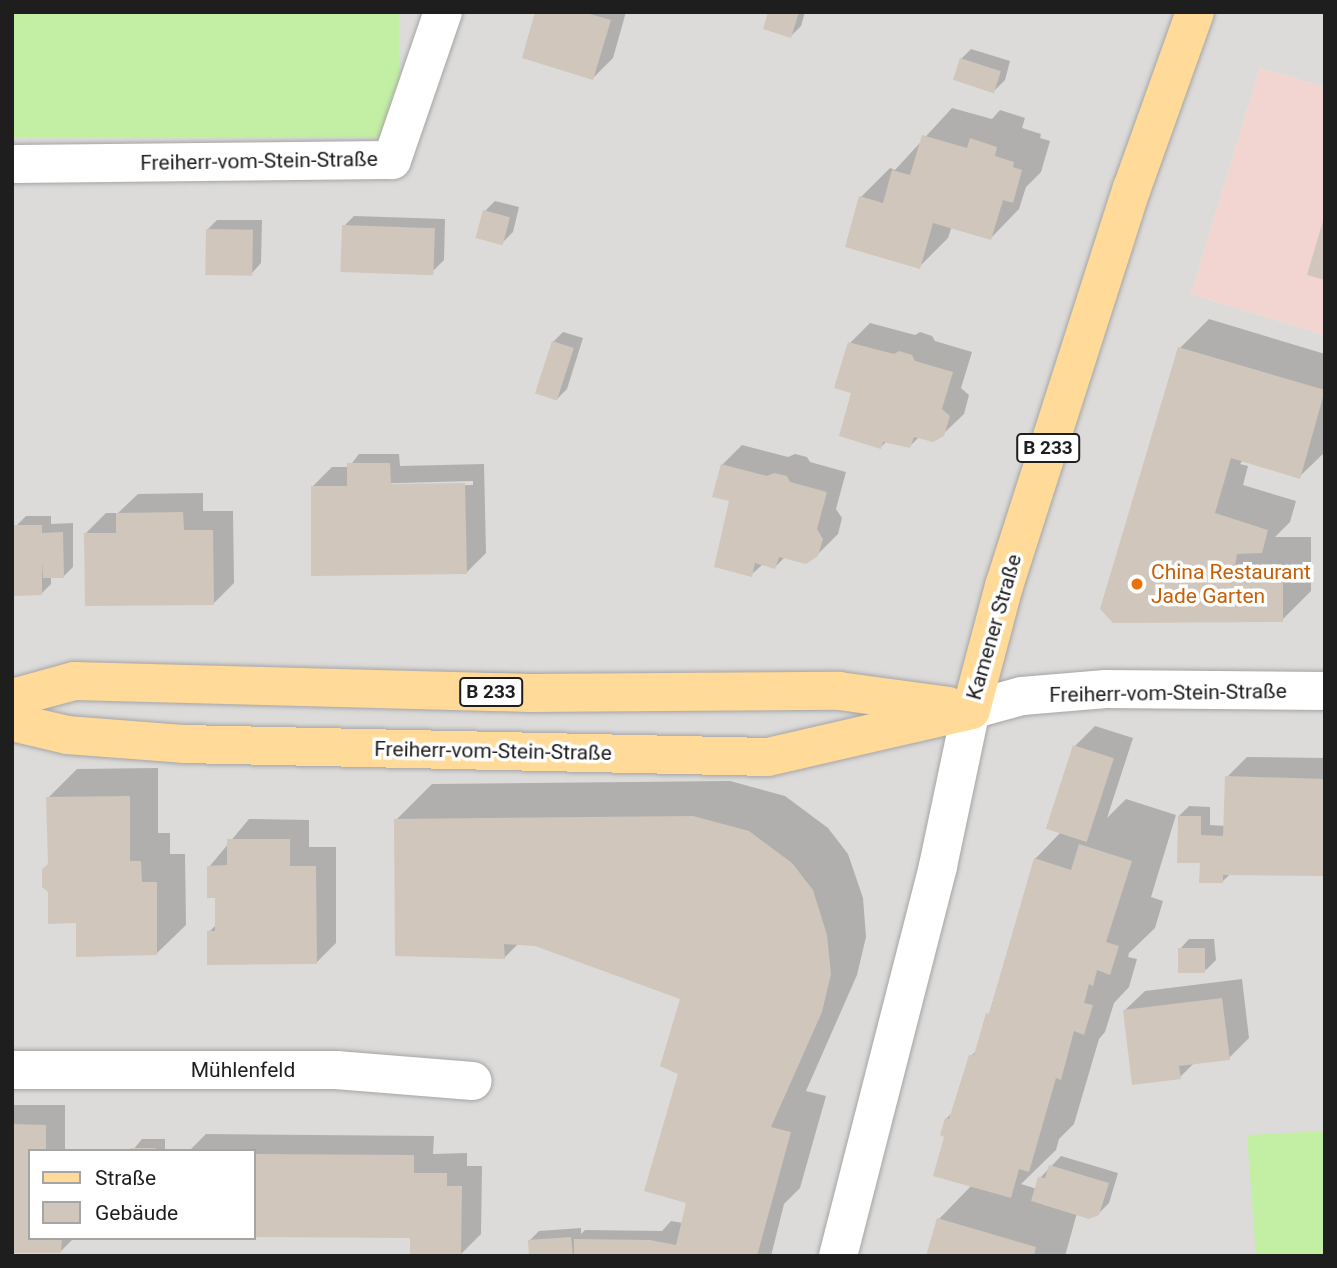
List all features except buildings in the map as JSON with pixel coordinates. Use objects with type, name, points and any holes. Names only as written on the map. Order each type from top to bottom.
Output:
[{"type":"main road","name":"Kamener Straße","points":[[971,709],[1004,586],[1128,201],[1195,12]]},
{"type":"main road","name":"Freiherr-vom-Stein-Straße","points":[[12,698],[75,681],[530,694],[839,691],[971,709]]},
{"type":"main road","name":"Freiherr-vom-Stein-Straße","points":[[12,722],[67,735],[183,744],[768,758],[971,709]]},
{"type":"street","name":"Freiherr-vom-Stein-Straße","points":[[12,164],[392,160],[443,12]]},
{"type":"street","name":"Freiherr-vom-Stein-Straße","points":[[971,709],[1022,696],[1106,689],[1325,691]]},
{"type":"street","name":"Kamener Straße","points":[[838,1256],[938,866],[971,709]]},
{"type":"street","name":"Mühlenfeld","points":[[12,1070],[336,1070],[473,1081]]},
{"type":"shaded area","points":[[399,12],[1325,12],[1325,87],[1260,68],[1191,294],[1325,335],[1325,1256],[12,1256],[12,137],[365,131]]},
{"type":"shaded area","points":[[1260,68],[1325,87],[1325,335],[1191,294]]},
{"type":"green space","points":[[12,12],[399,12],[399,137],[12,137]]},
{"type":"green space","points":[[1325,1131],[1325,1256],[1256,1256],[1247,1135]]},
{"type":"place","name":"China Restaurant Jade Garten","points":[[1137,584]]}]
